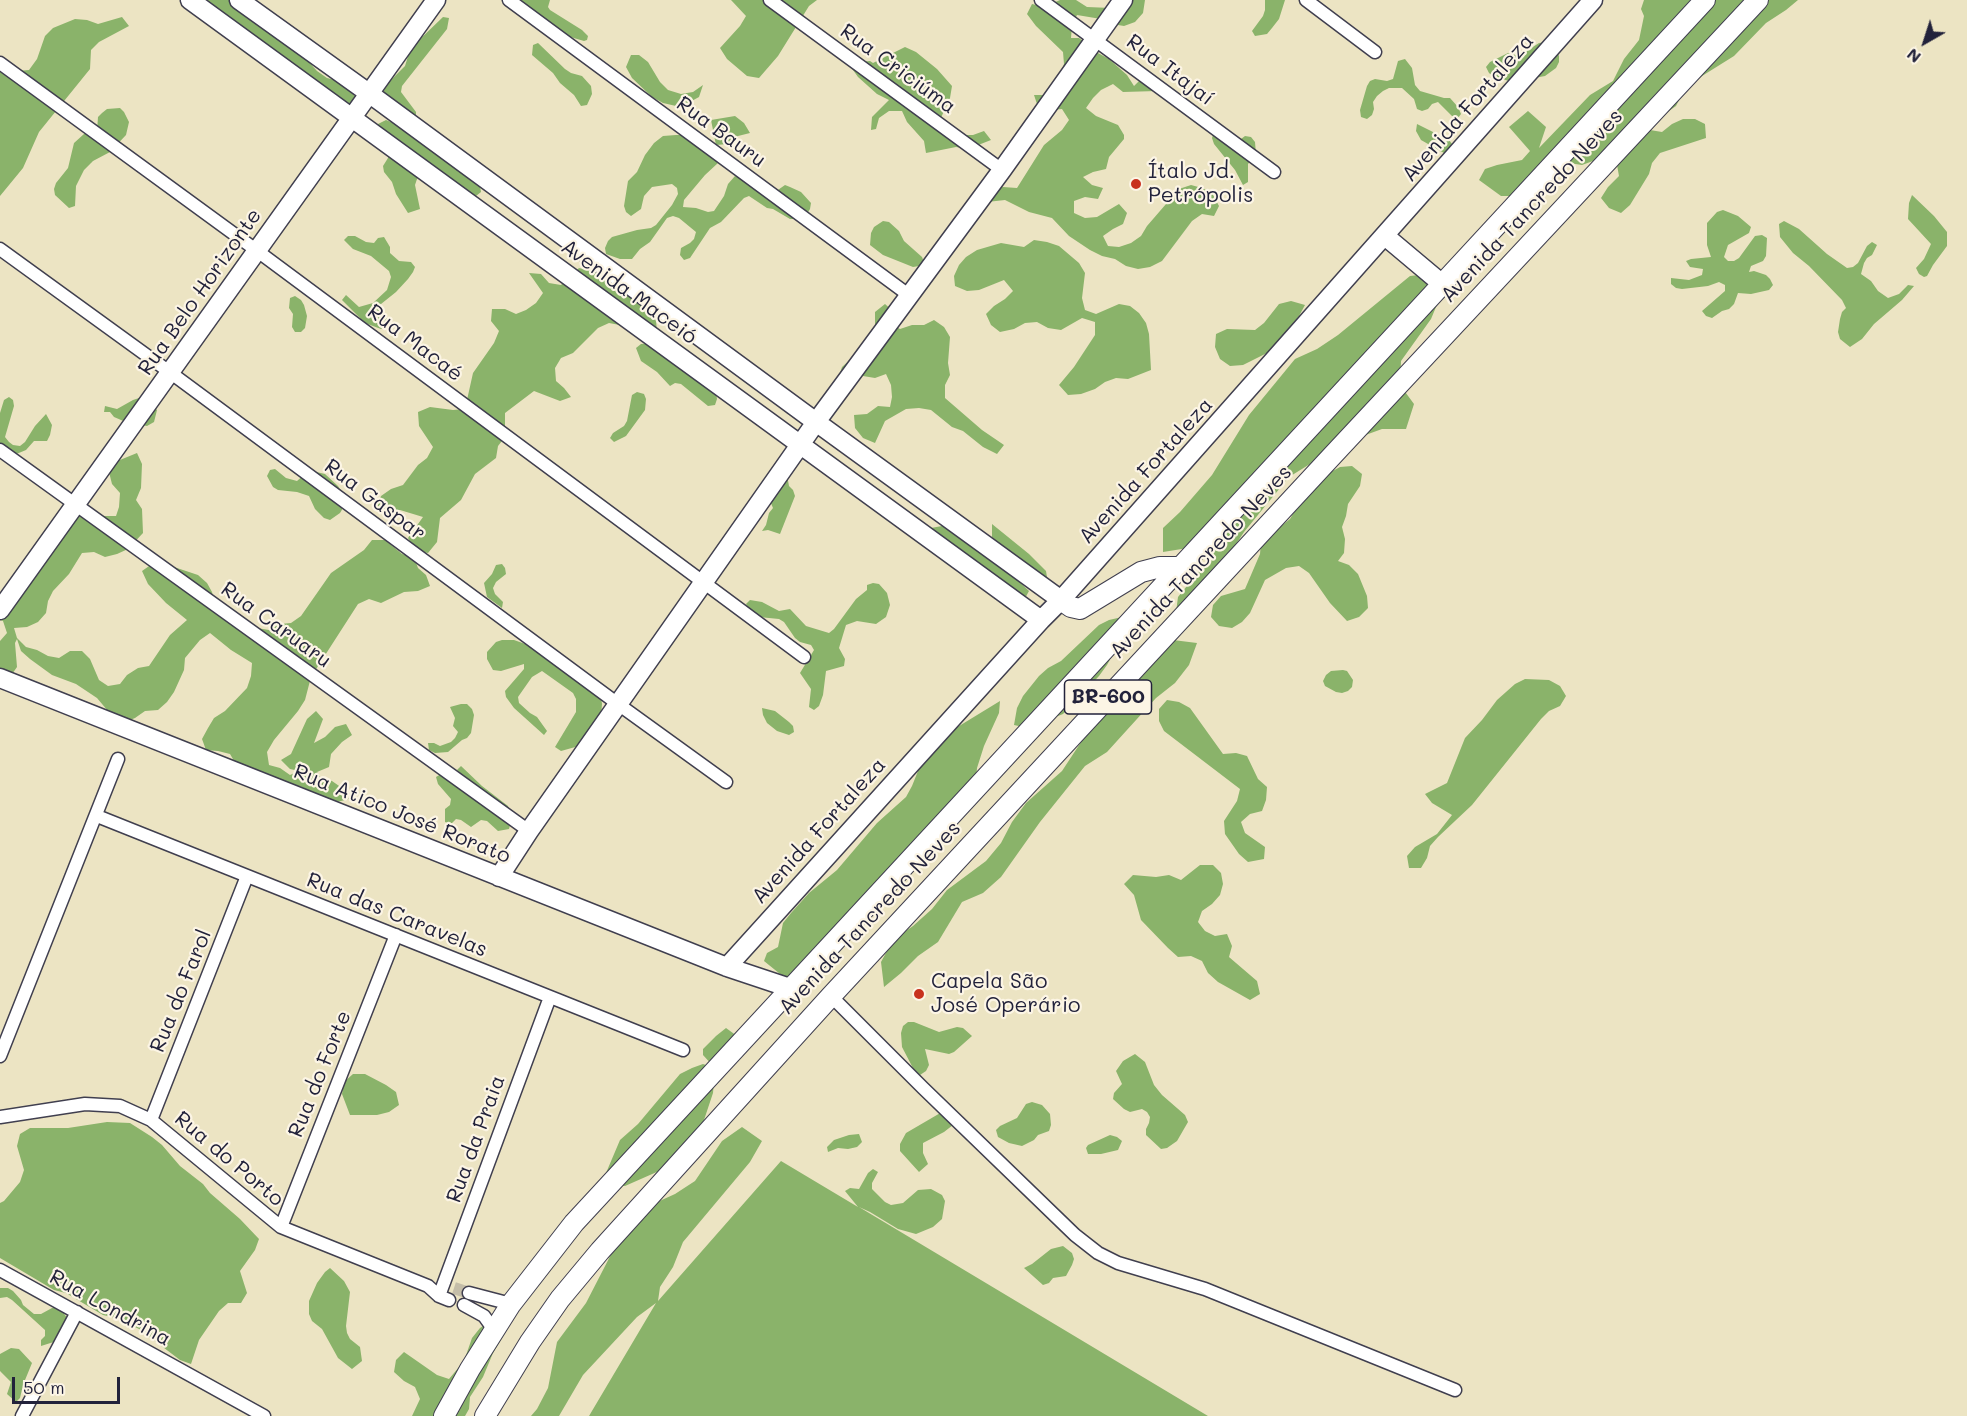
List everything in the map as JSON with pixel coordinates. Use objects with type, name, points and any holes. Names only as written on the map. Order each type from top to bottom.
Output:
[{"type":"main road","name":"Avenida Tancredo Neves","points":[[444,1416],[470,1369],[511,1304],[581,1215],[1705,0]]},
{"type":"main road","name":"Avenida Tancredo Neves","points":[[485,1416],[530,1342],[560,1299],[600,1251],[831,996],[1758,0]]},
{"type":"main road","points":[[1061,600],[1071,607],[1080,609],[1140,572],[1160,567],[1179,567]]},
{"type":"street","name":"Avenida Maceió","points":[[190,0],[1041,620]]},
{"type":"street","name":"Avenida Maceió","points":[[239,0],[1061,600]]},
{"type":"street","name":"Rua Belo Horizonte","points":[[0,610],[436,0]]},
{"type":"street","name":"Rua Bauru","points":[[509,0],[910,296]]},
{"type":"street","name":"Rua Criciúma","points":[[770,0],[1002,170]]},
{"type":"street","name":"Rua Itajaí","points":[[1041,0],[1274,172]]},
{"type":"street","points":[[499,877],[816,422],[1002,170],[1123,0]]},
{"type":"street","points":[[1306,0],[1375,52]]},
{"type":"street","name":"Avenida Fortaleza","points":[[727,967],[1061,600],[1593,0]]},
{"type":"street","name":"Rua Macaé","points":[[0,63],[804,657]]},
{"type":"street","points":[[1385,236],[1441,283]]},
{"type":"street","name":"Rua Gaspar","points":[[0,249],[726,782]]},
{"type":"street","name":"Rua Caruaru","points":[[0,450],[529,831]]},
{"type":"street","name":"Rua Atico José Rorato","points":[[0,678],[727,967],[790,988]]},
{"type":"street","points":[[0,1056],[118,759]]},
{"type":"street","name":"Rua das Caravelas","points":[[97,816],[683,1050]]},
{"type":"street","name":"Rua do Farol","points":[[151,1120],[247,876]]},
{"type":"street","name":"Rua do Forte","points":[[281,1227],[396,935]]},
{"type":"street","points":[[831,996],[1075,1235],[1098,1253],[1118,1263],[1205,1289],[1455,1390]]},
{"type":"street","name":"Rua da Praia","points":[[446,1292],[550,997]]},
{"type":"street","name":"Rua do Porto","points":[[0,1117],[85,1104],[120,1106],[151,1120],[281,1227],[446,1292]]},
{"type":"street","name":"Rua Londrina","points":[[0,1270],[264,1416]]},
{"type":"street","points":[[469,1293],[511,1304]]},
{"type":"street","points":[[464,1305],[484,1316],[494,1330]]},
{"type":"street","points":[[22,1416],[77,1312]]},
{"type":"green space","points":[[195,0],[230,0],[300,52],[317,71],[327,78],[339,81],[356,97],[350,104],[341,107]]},
{"type":"green space","points":[[522,0],[550,0],[548,7],[550,10],[582,30],[588,36],[587,40],[567,36],[522,7]]},
{"type":"green space","points":[[731,0],[817,0],[809,6],[778,56],[759,78],[747,76],[727,59],[720,48],[746,16]]},
{"type":"green space","points":[[1060,0],[1076,0],[1087,7],[1122,11],[1131,5],[1130,0],[1145,0],[1143,13],[1135,22],[1124,26],[1077,15],[1072,26],[1071,38],[1079,38],[1109,59],[1127,75],[1134,86],[1143,77],[1157,91],[1123,92],[1113,84],[1101,90],[1086,108],[1096,116],[1118,125],[1124,139],[1109,157],[1106,169],[1083,177],[1092,185],[1103,188],[1098,199],[1085,197],[1074,201],[1074,213],[1085,218],[1097,217],[1119,204],[1127,213],[1123,224],[1103,236],[1108,246],[1119,247],[1141,236],[1179,189],[1191,185],[1202,188],[1212,193],[1219,206],[1214,216],[1202,214],[1192,221],[1162,261],[1150,267],[1138,269],[1126,266],[1115,259],[1090,250],[1069,236],[1052,218],[1029,212],[1005,200],[987,202],[996,188],[1017,188],[1044,145],[1062,130],[1069,120],[1062,109],[1051,110],[1038,107],[1034,95],[1044,95],[1059,76],[1064,64],[1063,52],[1027,14],[1032,4],[1044,7]]},
{"type":"green space","points":[[1265,0],[1285,0],[1279,19],[1267,34],[1255,36],[1252,31],[1263,16]]},
{"type":"green space","points":[[1644,0],[1798,0],[1766,23],[1734,56],[1686,86],[1676,106],[1604,157],[1582,165],[1569,163],[1560,171],[1514,196],[1501,196],[1479,180],[1485,169],[1522,160],[1530,151],[1509,127],[1528,111],[1546,127],[1539,148],[1590,95],[1613,81],[1624,59],[1639,40],[1644,16],[1641,9]]},
{"type":"green space","points":[[122,17],[129,26],[99,42],[91,50],[90,69],[39,132],[23,168],[0,196],[0,65],[17,71],[29,70],[37,59],[45,36],[53,28],[75,19],[98,24]]},
{"type":"green space","points":[[443,17],[449,18],[447,29],[402,86],[401,92],[416,112],[416,118],[381,96],[387,84],[405,66],[409,53],[416,43]]},
{"type":"green space","points":[[1547,42],[1556,49],[1559,62],[1556,68],[1545,76],[1513,82],[1494,77],[1486,67],[1490,62],[1508,53],[1519,56],[1539,43]]},
{"type":"green space","points":[[538,43],[565,69],[582,76],[591,86],[592,94],[587,105],[581,106],[553,73],[532,55],[533,45]]},
{"type":"green space","points":[[905,47],[916,52],[937,69],[952,86],[950,98],[939,122],[961,135],[973,135],[984,131],[991,140],[968,149],[956,147],[926,153],[924,141],[907,122],[902,111],[889,111],[879,118],[876,129],[871,130],[872,117],[889,100],[877,94],[858,77],[848,63],[870,61],[873,63]]},
{"type":"green space","points":[[631,55],[639,55],[648,62],[660,82],[668,90],[681,94],[693,92],[703,85],[699,97],[676,106],[652,97],[632,78],[626,67]]},
{"type":"green space","points":[[1405,59],[1412,68],[1415,85],[1420,91],[1450,98],[1461,114],[1458,118],[1452,116],[1438,102],[1422,111],[1417,109],[1414,99],[1402,88],[1389,88],[1383,91],[1373,102],[1372,115],[1367,119],[1361,117],[1360,110],[1370,81],[1393,79],[1398,61]]},
{"type":"green space","points":[[120,108],[129,122],[126,135],[110,152],[93,161],[84,170],[76,186],[75,206],[69,208],[55,195],[54,189],[68,168],[74,143],[84,134],[97,131],[98,117],[107,109]]},
{"type":"green space","points":[[735,116],[744,123],[750,133],[738,136],[728,144],[716,145],[711,120]]},
{"type":"green space","points":[[1683,119],[1695,119],[1705,124],[1706,138],[1660,153],[1652,163],[1649,174],[1630,205],[1621,213],[1609,208],[1601,198],[1619,176],[1617,165],[1650,130],[1662,132]]},
{"type":"green space","points":[[386,120],[398,125],[479,180],[481,192],[471,200],[419,173],[415,185],[420,209],[408,213],[396,194],[392,182],[384,172],[383,166],[388,158],[389,146],[376,125]]},
{"type":"green space","points":[[1417,124],[1449,140],[1452,144],[1450,150],[1444,153],[1421,140],[1416,131]]},
{"type":"green space","points":[[1214,132],[1236,140],[1245,136],[1251,137],[1255,142],[1256,154],[1248,164],[1248,182],[1243,185],[1235,170],[1214,144],[1212,138]]},
{"type":"green space","points":[[682,135],[718,163],[684,200],[683,207],[714,211],[724,196],[728,184],[735,176],[775,192],[785,185],[801,192],[811,203],[807,214],[790,219],[749,196],[744,198],[721,222],[710,228],[690,258],[684,260],[680,255],[681,248],[694,239],[696,232],[673,216],[667,218],[650,242],[632,259],[620,259],[606,254],[605,248],[612,237],[651,228],[672,205],[678,194],[677,188],[672,184],[652,187],[644,196],[641,209],[631,216],[626,212],[624,206],[628,181],[637,172],[654,143],[663,136]]},
{"type":"green space","points":[[1912,195],[1947,232],[1947,246],[1927,276],[1924,277],[1916,268],[1924,259],[1931,244],[1908,219]]},
{"type":"green space","points":[[1723,210],[1738,216],[1751,227],[1749,233],[1728,245],[1724,257],[1728,261],[1734,261],[1739,258],[1755,236],[1762,235],[1767,238],[1766,256],[1763,261],[1751,266],[1749,272],[1754,271],[1766,275],[1773,285],[1769,290],[1751,294],[1738,293],[1734,304],[1729,309],[1712,318],[1706,316],[1702,311],[1725,291],[1725,285],[1719,282],[1708,286],[1682,289],[1671,284],[1671,278],[1689,280],[1702,275],[1703,269],[1690,267],[1686,261],[1711,257],[1707,245],[1707,223],[1717,212]]},
{"type":"green space","points":[[883,221],[889,222],[899,231],[904,241],[922,257],[924,262],[913,267],[883,255],[870,245],[874,227]]},
{"type":"green space","points":[[1784,221],[1799,229],[1847,268],[1858,263],[1867,246],[1872,242],[1877,245],[1872,255],[1864,263],[1861,274],[1888,298],[1899,294],[1908,285],[1914,286],[1902,300],[1874,324],[1862,339],[1850,347],[1840,339],[1838,332],[1842,312],[1846,308],[1842,300],[1793,253],[1780,237],[1779,224]]},
{"type":"green space","points":[[348,236],[355,236],[366,242],[374,243],[378,238],[384,237],[390,247],[390,253],[399,261],[411,262],[415,267],[408,279],[381,304],[380,310],[387,319],[386,325],[381,329],[365,323],[342,300],[346,295],[359,307],[373,303],[387,290],[391,277],[389,271],[371,256],[353,249],[344,240]]},
{"type":"green space","points":[[1034,240],[1059,246],[1079,263],[1085,273],[1082,298],[1085,310],[1096,314],[1119,304],[1130,306],[1139,313],[1146,323],[1149,334],[1151,370],[1128,379],[1116,378],[1081,394],[1068,395],[1059,385],[1095,335],[1095,322],[1082,318],[1061,330],[1048,328],[1037,322],[1025,323],[1014,329],[1000,332],[991,325],[986,314],[1013,291],[1004,280],[979,290],[967,291],[955,286],[954,276],[959,265],[977,250],[1001,243],[1024,247]]},
{"type":"green space","points":[[579,268],[602,273],[649,310],[656,320],[657,332],[609,323],[598,328],[573,353],[561,358],[555,368],[556,381],[571,397],[560,401],[534,391],[505,413],[505,437],[498,446],[496,458],[475,474],[461,500],[440,518],[437,542],[428,553],[416,551],[408,538],[423,517],[400,510],[375,511],[381,496],[403,485],[418,465],[427,458],[433,447],[419,426],[418,412],[430,407],[465,409],[473,373],[494,343],[499,331],[491,321],[492,309],[505,309],[516,314],[536,303],[543,293],[529,273],[541,274],[549,283],[561,285]]},
{"type":"green space","points":[[1428,274],[1441,295],[1431,319],[1401,361],[1400,385],[1414,404],[1406,429],[1382,429],[1360,437],[1339,451],[1310,464],[1289,477],[1244,532],[1223,564],[1175,620],[1178,597],[1208,560],[1188,548],[1163,552],[1163,528],[1212,475],[1249,415],[1295,359],[1317,349],[1338,335],[1410,276]]},
{"type":"green space","points":[[295,296],[304,305],[307,316],[305,328],[301,332],[295,332],[292,327],[293,314],[289,308],[290,298]]},
{"type":"green space","points":[[1291,301],[1305,305],[1299,316],[1267,353],[1243,365],[1230,366],[1220,359],[1215,347],[1216,334],[1227,329],[1255,330],[1264,323],[1279,304]]},
{"type":"green space","points":[[885,304],[894,312],[890,323],[900,329],[912,325],[924,325],[934,320],[944,327],[950,337],[948,363],[950,375],[945,385],[945,398],[982,430],[1004,445],[997,454],[983,447],[963,431],[952,427],[931,410],[906,409],[885,421],[875,443],[863,438],[855,428],[854,415],[867,414],[878,406],[890,407],[891,385],[886,374],[875,378],[863,376],[838,379],[842,367],[875,337],[875,312]]},
{"type":"green space","points":[[653,343],[716,393],[715,405],[708,406],[681,384],[675,383],[670,386],[657,372],[641,361],[636,348],[641,344]]},
{"type":"green space","points":[[637,392],[644,394],[645,410],[626,436],[614,442],[610,438],[627,421],[632,395]]},
{"type":"green space","points":[[145,396],[157,410],[154,422],[147,426],[128,423],[114,417],[110,412],[104,412],[105,406],[117,409]]},
{"type":"green space","points":[[9,397],[13,400],[14,406],[5,437],[13,445],[20,446],[25,442],[46,414],[52,425],[47,441],[34,441],[26,450],[14,455],[0,445],[0,413],[4,400]]},
{"type":"green space","points":[[137,453],[142,464],[141,488],[136,500],[142,509],[143,533],[128,549],[117,554],[105,557],[94,552],[82,553],[69,574],[53,591],[46,613],[38,622],[27,627],[14,628],[17,638],[26,647],[48,656],[59,658],[70,651],[82,651],[90,659],[99,680],[108,686],[120,684],[127,675],[138,668],[149,666],[170,635],[187,620],[148,584],[142,571],[152,564],[165,564],[198,575],[207,583],[215,603],[257,628],[269,630],[280,624],[291,623],[301,616],[331,573],[364,550],[372,540],[385,540],[402,554],[414,557],[418,568],[426,575],[430,586],[418,591],[404,592],[381,603],[369,599],[358,604],[311,677],[305,700],[267,752],[269,765],[280,768],[290,775],[299,771],[290,769],[281,760],[291,754],[307,719],[316,711],[323,719],[314,743],[325,737],[335,727],[346,724],[352,735],[331,754],[329,767],[317,772],[321,778],[332,781],[342,788],[349,799],[337,802],[325,800],[300,786],[287,787],[237,766],[230,754],[206,750],[202,739],[214,718],[225,711],[247,688],[252,663],[210,633],[200,640],[185,658],[184,670],[167,702],[158,710],[145,711],[123,723],[113,717],[97,698],[76,684],[52,675],[30,659],[21,651],[17,639],[15,643],[17,667],[10,677],[0,672],[0,641],[7,633],[3,621],[0,620],[0,597],[80,511],[116,516],[120,493],[112,484],[109,472],[115,462]]},
{"type":"green space","points":[[1352,466],[1362,474],[1360,486],[1348,504],[1342,527],[1345,539],[1344,553],[1338,561],[1349,565],[1358,574],[1367,596],[1368,608],[1359,617],[1347,621],[1330,603],[1309,573],[1299,566],[1286,568],[1265,580],[1250,613],[1242,622],[1232,628],[1219,626],[1211,617],[1213,605],[1221,596],[1245,589],[1260,554],[1261,542],[1290,519],[1303,497],[1329,473],[1340,467]]},
{"type":"green space","points":[[275,469],[286,478],[297,481],[312,471],[325,474],[338,486],[344,496],[340,513],[330,520],[324,518],[315,509],[309,496],[273,487],[267,476],[270,470]]},
{"type":"green space","points":[[787,475],[789,486],[795,496],[780,534],[768,530],[762,531],[773,508],[770,501]]},
{"type":"green space","points":[[992,524],[1046,571],[1048,583],[1013,576],[1029,591],[1023,602],[938,539],[931,528],[942,526],[1009,556],[992,537]]},
{"type":"green space","points":[[502,564],[506,574],[496,582],[493,588],[495,594],[503,602],[502,608],[487,597],[484,583],[496,565]]},
{"type":"green space","points":[[879,584],[887,593],[890,605],[886,617],[876,624],[857,621],[846,625],[839,648],[845,659],[844,666],[826,671],[823,695],[819,706],[814,710],[809,707],[811,689],[800,673],[814,650],[811,645],[795,638],[784,622],[779,619],[759,617],[746,604],[750,600],[762,602],[779,611],[790,609],[806,626],[829,633],[856,599],[867,590],[867,585]]},
{"type":"green space","points":[[1122,617],[1141,630],[1133,640],[1113,654],[1099,676],[1063,714],[1028,728],[1014,725],[1017,708],[1023,696],[1039,676],[1061,661],[1099,625]]},
{"type":"green space","points":[[514,640],[531,646],[601,697],[601,716],[586,744],[561,751],[555,747],[576,712],[576,699],[573,693],[542,671],[532,677],[518,697],[519,703],[537,717],[547,731],[544,735],[514,708],[506,697],[505,691],[524,669],[524,664],[501,671],[493,670],[487,659],[487,652],[496,642]]},
{"type":"green space","points":[[1173,640],[1197,643],[1189,665],[1175,683],[1156,698],[1107,752],[1085,766],[1040,822],[1001,877],[983,893],[962,902],[938,942],[918,956],[884,987],[881,962],[893,940],[932,909],[947,890],[986,861],[1001,843],[1012,822],[1026,803],[1062,771],[1089,730]]},
{"type":"green space","points":[[1331,671],[1347,671],[1353,680],[1352,687],[1348,691],[1336,692],[1325,686],[1323,681],[1326,675]]},
{"type":"green space","points":[[1525,679],[1549,680],[1560,686],[1566,696],[1560,706],[1549,711],[1541,719],[1472,805],[1430,846],[1421,868],[1409,868],[1407,856],[1415,847],[1437,834],[1452,815],[1432,803],[1425,794],[1447,783],[1465,738],[1497,700],[1515,684]]},
{"type":"green space","points":[[1167,700],[1179,702],[1190,708],[1223,754],[1236,753],[1247,756],[1258,779],[1267,787],[1262,811],[1250,814],[1241,822],[1245,833],[1265,847],[1264,859],[1248,862],[1239,854],[1225,834],[1224,821],[1237,801],[1240,789],[1164,731],[1159,721],[1159,709]]},
{"type":"green space","points":[[1000,701],[999,713],[977,768],[976,780],[809,977],[785,978],[764,961],[767,953],[778,947],[783,923],[791,913],[809,893],[837,870],[877,823],[906,797],[922,761],[946,734]]},
{"type":"green space","points":[[467,704],[472,709],[474,715],[471,733],[448,752],[435,753],[429,750],[428,743],[440,746],[455,738],[458,732],[453,726],[455,718],[450,707]]},
{"type":"green space","points":[[762,708],[775,711],[793,726],[794,732],[789,735],[777,731],[767,723]]},
{"type":"green space","points":[[461,766],[508,806],[512,817],[509,829],[498,831],[487,821],[481,820],[471,827],[456,819],[451,824],[445,822],[445,809],[450,805],[451,799],[438,784],[436,777],[441,774],[462,777],[457,770]]},
{"type":"green space","points":[[1200,865],[1213,865],[1221,873],[1223,884],[1220,895],[1202,911],[1198,922],[1205,931],[1215,936],[1227,934],[1232,946],[1229,957],[1257,981],[1260,994],[1250,1000],[1218,982],[1208,973],[1202,961],[1191,956],[1178,957],[1168,948],[1141,920],[1134,895],[1124,884],[1133,875],[1156,877],[1169,875],[1181,880]]},
{"type":"green space","points":[[908,1022],[914,1022],[939,1032],[957,1027],[963,1028],[972,1036],[949,1054],[925,1049],[929,1065],[920,1075],[915,1072],[902,1047],[901,1033],[903,1026]]},
{"type":"green space","points":[[726,1028],[737,1036],[713,1066],[703,1055],[703,1049]]},
{"type":"green space","points":[[1135,1054],[1145,1062],[1154,1085],[1185,1115],[1188,1122],[1177,1141],[1167,1148],[1161,1149],[1146,1135],[1150,1117],[1147,1112],[1142,1109],[1130,1112],[1113,1099],[1114,1093],[1122,1084],[1116,1071],[1123,1061]]},
{"type":"green space","points":[[703,1064],[715,1068],[713,1093],[701,1129],[669,1164],[659,1171],[625,1186],[609,1185],[606,1173],[620,1140],[638,1124],[680,1074]]},
{"type":"green space","points":[[353,1074],[365,1074],[386,1085],[396,1092],[399,1105],[389,1112],[377,1115],[350,1115],[342,1094],[344,1082]]},
{"type":"green space","points":[[1032,1102],[1042,1105],[1050,1114],[1049,1131],[1038,1135],[1034,1140],[1022,1146],[998,1137],[996,1130],[1017,1118],[1026,1104]]},
{"type":"green space","points":[[942,1112],[953,1125],[923,1143],[923,1153],[928,1164],[919,1172],[900,1151],[900,1144],[906,1133]]},
{"type":"green space","points":[[107,1122],[130,1123],[152,1137],[259,1239],[255,1250],[240,1271],[247,1293],[241,1303],[228,1303],[219,1311],[199,1340],[191,1364],[180,1360],[139,1329],[116,1318],[103,1315],[66,1293],[54,1290],[0,1258],[0,1203],[20,1182],[24,1170],[17,1146],[20,1134],[30,1128],[68,1128]]},
{"type":"green space","points":[[742,1127],[762,1141],[750,1162],[683,1242],[673,1267],[660,1287],[658,1301],[781,1161],[858,1207],[845,1191],[850,1188],[859,1189],[868,1173],[873,1169],[878,1172],[872,1183],[872,1189],[885,1202],[891,1205],[903,1203],[918,1190],[931,1189],[942,1195],[945,1201],[942,1219],[933,1227],[916,1234],[898,1229],[859,1207],[1208,1416],[589,1416],[656,1303],[637,1317],[583,1375],[559,1416],[531,1416],[548,1388],[557,1342],[586,1303],[620,1237],[653,1204],[695,1181],[722,1141]]},
{"type":"green space","points":[[859,1134],[862,1142],[857,1147],[838,1148],[828,1152],[827,1147],[834,1140]]},
{"type":"green space","points":[[1110,1135],[1122,1141],[1118,1150],[1088,1154],[1086,1148],[1088,1145]]},
{"type":"green space","points":[[1063,1246],[1072,1253],[1074,1259],[1066,1276],[1053,1278],[1049,1283],[1043,1285],[1024,1268],[1051,1249]]},
{"type":"green space","points":[[330,1268],[344,1281],[350,1292],[347,1333],[350,1339],[360,1347],[362,1361],[352,1369],[338,1358],[322,1329],[312,1321],[309,1314],[309,1301],[317,1283]]},
{"type":"green space","points":[[0,1288],[13,1291],[23,1305],[34,1314],[41,1314],[52,1308],[58,1308],[63,1312],[69,1321],[60,1340],[41,1346],[45,1330],[12,1300],[7,1297],[0,1298]]},
{"type":"green space","points":[[492,1320],[503,1321],[505,1333],[483,1377],[470,1397],[469,1409],[465,1416],[412,1416],[420,1399],[415,1387],[394,1372],[396,1360],[404,1352],[437,1375],[449,1379],[464,1361],[472,1338],[480,1328]]},
{"type":"green space","points":[[11,1348],[19,1349],[32,1363],[20,1398],[16,1402],[7,1394],[11,1382],[0,1371],[0,1354]]},
{"type":"tunnel","points":[[454,1288],[469,1293]]},
{"type":"place","name":"Ítalo Jd. Petrópolis","points":[[1136,184]]},
{"type":"place","name":"Capela São José Operário","points":[[919,994]]}]
